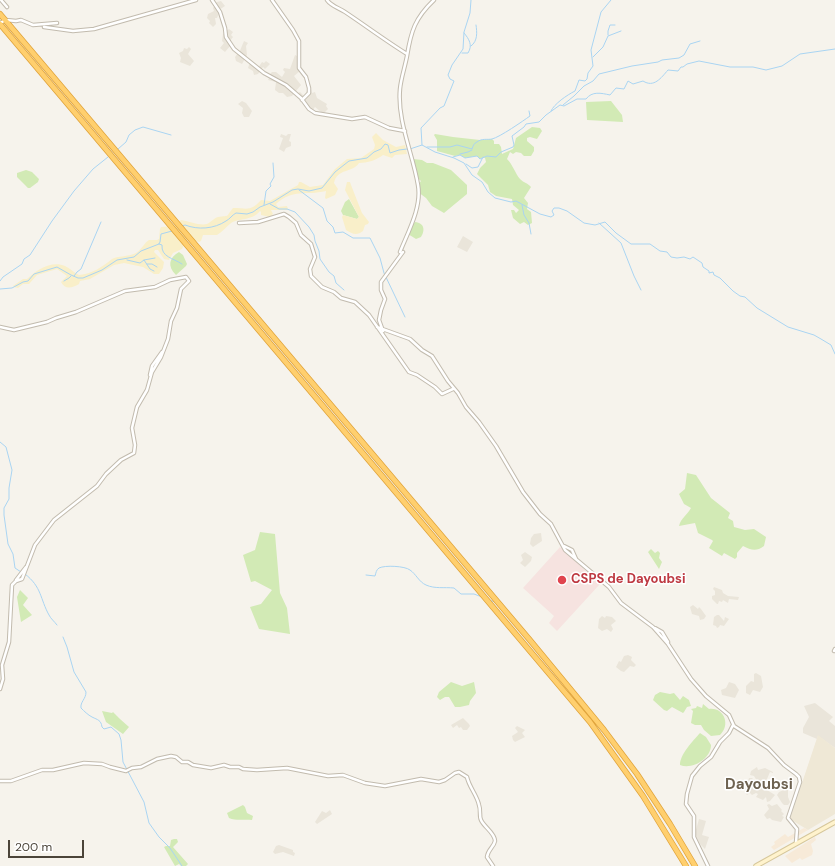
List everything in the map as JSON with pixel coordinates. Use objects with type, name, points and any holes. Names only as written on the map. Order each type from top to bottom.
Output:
[{"type":"highway","points":[[0,14],[534,645],[604,730],[653,798],[695,866]]},
{"type":"highway","points":[[0,23],[590,722],[643,796],[686,866]]},
{"type":"street","points":[[1,0],[7,7]]},
{"type":"street","points":[[44,27],[73,31],[94,30],[196,0]]},
{"type":"street","points":[[212,0],[220,12],[226,37],[234,49],[264,73],[282,82],[314,113],[352,119],[365,117],[389,128],[405,131]]},
{"type":"street","points":[[272,0],[293,30],[299,42],[299,68],[306,77],[309,88],[309,93],[302,100]]},
{"type":"street","points":[[327,0],[381,36],[390,44],[407,54]]},
{"type":"street","points":[[383,336],[380,320],[381,310],[386,299],[381,290],[381,282],[401,252],[413,218],[417,201],[418,185],[405,131],[400,88],[411,36],[417,19],[422,11],[434,0]]},
{"type":"street","points":[[0,23],[6,20],[21,20],[33,25],[57,24]]},
{"type":"street","points":[[239,223],[258,222],[286,214],[289,216],[296,223],[301,235],[311,244],[315,256],[310,269],[311,276],[322,287],[334,292],[341,298],[355,302],[369,315],[409,372],[418,375],[442,394],[454,389]]},
{"type":"street","points":[[0,327],[14,330],[46,322],[76,312],[125,291],[155,287],[170,280],[186,277],[189,281],[181,289],[177,308],[171,321],[168,339],[164,350],[152,366],[147,390],[138,404],[136,415],[132,424],[135,445],[134,453],[124,458],[106,474],[97,486],[54,520],[36,545],[22,579],[15,581],[11,586],[9,642],[2,665],[3,679],[0,689]]},
{"type":"street","points":[[377,327],[410,339],[422,350],[432,356],[466,407],[496,446],[523,492],[540,514],[551,524],[562,545],[572,550],[578,561],[609,587],[621,603],[662,632],[691,679],[706,696],[729,715],[733,721],[733,725],[729,732],[716,747],[711,757],[694,772],[687,794],[686,804],[694,816],[694,837],[708,866]]},
{"type":"street","points":[[733,725],[768,748],[799,778],[800,782],[788,818],[797,829],[796,844]]},
{"type":"street","points":[[0,781],[11,781],[42,770],[61,769],[80,764],[102,764],[126,771],[132,768],[141,767],[157,759],[171,756],[176,757],[182,762],[210,768],[224,765],[257,770],[287,768],[328,776],[343,775],[365,783],[385,786],[421,779],[439,782],[459,772],[467,776],[470,787],[480,805],[481,820],[494,836],[494,844],[488,850],[487,857],[493,866]]},
{"type":"street","points":[[756,866],[835,822]]},
{"type":"shaded area","points":[[221,1],[225,6],[219,10],[217,18],[215,18],[216,24],[213,27],[207,18],[208,14],[214,11],[213,8],[217,2]]},
{"type":"shaded area","points":[[229,29],[233,32],[231,35],[233,37],[229,42],[231,45],[225,52],[220,48],[224,43],[222,41],[223,34]]},
{"type":"shaded area","points":[[244,41],[248,43],[246,46],[247,55],[242,64],[236,61],[235,57],[239,53]]},
{"type":"shaded area","points":[[189,47],[191,49],[188,54],[194,61],[190,66],[180,62],[181,58],[179,53],[183,51],[184,48],[187,49]]},
{"type":"shaded area","points":[[295,55],[299,57],[299,65],[297,68],[300,71],[294,76],[301,85],[292,96],[287,97],[283,93],[279,93],[275,90],[276,82],[268,80],[270,76],[268,76],[272,72],[276,72],[282,77],[285,72],[283,70],[284,68],[290,69]]},
{"type":"shaded area","points":[[266,61],[270,64],[265,69],[263,67],[258,74],[254,75],[253,71],[248,68],[250,62],[258,68],[262,62],[264,63]]},
{"type":"shaded area","points":[[311,89],[312,93],[315,92],[317,98],[327,104],[326,106],[328,109],[324,113],[315,107],[312,111],[297,94],[300,92],[304,96],[307,91]]},
{"type":"shaded area","points":[[242,101],[246,103],[252,111],[249,117],[244,117],[242,113],[243,108],[238,104]]},
{"type":"shaded area","points":[[281,134],[286,136],[291,134],[289,141],[291,142],[291,146],[286,148],[284,152],[279,149],[283,138],[280,137]]},
{"type":"shaded area","points":[[463,236],[473,242],[467,252],[457,247]]},
{"type":"shaded area","points":[[541,533],[542,541],[533,547],[530,544],[531,538],[534,534]]},
{"type":"shaded area","points":[[560,547],[600,584],[557,631],[549,623],[554,616],[523,588]]},
{"type":"shaded area","points":[[525,552],[532,557],[531,561],[525,567],[520,563],[523,560],[521,555]]},
{"type":"shaded area","points":[[714,587],[722,590],[723,593],[728,596],[739,597],[738,600],[729,599],[728,603],[723,600],[722,602],[719,601],[717,604],[712,599],[712,596],[715,595],[715,591],[713,589]]},
{"type":"shaded area","points":[[693,605],[698,609],[699,607],[701,609],[706,616],[704,619],[700,620],[699,616],[692,614],[690,607]]},
{"type":"shaded area","points":[[719,615],[724,621],[725,617],[729,619],[724,626],[720,625],[717,628],[713,625],[714,617]]},
{"type":"shaded area","points":[[602,616],[605,618],[606,616],[612,617],[616,621],[611,625],[613,629],[611,632],[607,629],[602,631],[598,628],[599,619]]},
{"type":"shaded area","points":[[628,655],[632,657],[631,660],[636,665],[634,667],[630,666],[624,672],[621,671],[616,667],[624,656]]},
{"type":"shaded area","points":[[756,673],[761,676],[763,687],[760,692],[753,690],[750,695],[746,693],[746,686],[751,681],[754,682],[754,674]]},
{"type":"shaded area","points":[[729,682],[735,684],[739,690],[735,698],[722,695],[721,690],[726,688]]},
{"type":"shaded area","points":[[815,703],[833,717],[829,721],[835,726],[835,748],[818,736],[817,739],[803,733],[803,728],[809,717],[804,706]]},
{"type":"shaded area","points":[[463,718],[470,726],[467,730],[463,730],[461,727],[459,728],[457,725],[453,728],[451,725]]},
{"type":"shaded area","points":[[517,726],[525,730],[522,733],[525,737],[515,742],[512,736],[518,732],[515,728]]},
{"type":"shaded area","points":[[818,735],[835,748],[835,814],[808,830],[790,819]]},
{"type":"shaded area","points":[[757,767],[758,770],[765,768],[773,772],[770,772],[764,782],[767,790],[775,795],[770,801],[767,802],[766,797],[763,800],[756,797],[758,794],[756,793],[752,795],[750,793],[747,795],[745,793],[750,786],[748,782],[749,778],[757,781],[754,776],[750,775],[751,771]]},
{"type":"shaded area","points":[[786,789],[788,790],[790,802],[788,805],[784,805],[777,795],[779,792]]},
{"type":"shaded area","points":[[769,804],[772,806],[777,804],[782,810],[781,811],[784,814],[782,816],[784,817],[781,822],[770,818],[767,819],[764,815],[769,809],[767,805]]},
{"type":"shaded area","points":[[330,810],[332,814],[317,824],[315,822],[322,811],[326,813]]},
{"type":"shaded area","points":[[699,819],[706,821],[702,835],[709,837],[705,849],[700,844],[695,833]]},
{"type":"shaded area","points":[[804,828],[808,830],[774,850],[771,847],[775,844],[774,842],[785,834],[788,837]]},
{"type":"shaded area","points":[[815,837],[816,840],[811,844],[813,851],[812,855],[802,860],[800,858],[792,863],[785,856]]},
{"type":"shaded area","points":[[279,845],[293,850],[295,853],[294,856],[283,852],[275,854],[273,852],[276,846]]},
{"type":"green space","points":[[611,101],[622,115],[623,122],[587,120],[586,102]]},
{"type":"green space","points":[[532,127],[540,128],[542,131],[537,139],[530,137],[527,138],[527,141],[534,147],[534,151],[531,156],[524,156],[521,153],[516,152],[513,154],[510,152],[507,159],[520,179],[531,187],[524,198],[528,203],[527,209],[531,212],[532,223],[528,225],[524,222],[520,224],[513,218],[511,210],[514,210],[516,213],[519,210],[513,205],[512,199],[496,196],[490,192],[488,185],[477,174],[486,162],[485,158],[483,157],[480,159],[477,156],[465,158],[460,155],[455,156],[437,151],[437,140],[434,135],[480,140],[492,139],[494,144],[499,144],[501,147],[502,154],[513,149],[516,138]]},
{"type":"green space","points":[[413,159],[433,163],[451,170],[467,185],[467,194],[444,213],[432,206],[426,198],[418,192],[418,185],[421,181],[416,177]]},
{"type":"green space","points":[[26,170],[32,172],[39,179],[38,182],[30,188],[28,188],[17,177],[17,173]]},
{"type":"green space","points":[[349,199],[359,217],[357,219],[343,215],[341,211],[345,202]]},
{"type":"green space","points":[[415,222],[421,224],[423,228],[421,237],[416,239],[408,234],[407,231]]},
{"type":"green space","points":[[179,252],[183,255],[187,264],[176,275],[171,268],[170,262]]},
{"type":"green space","points":[[687,473],[696,475],[711,498],[730,513],[728,518],[733,521],[734,527],[745,530],[754,529],[766,537],[764,546],[754,550],[743,546],[737,553],[737,557],[735,559],[724,553],[722,556],[709,548],[713,541],[698,533],[695,523],[679,526],[691,508],[684,504],[679,494],[685,489]]},
{"type":"green space","points":[[260,532],[275,534],[280,593],[287,608],[290,634],[259,629],[250,607],[261,604],[272,590],[255,581],[251,582],[243,555],[255,550]]},
{"type":"green space","points":[[651,549],[655,553],[658,551],[660,553],[659,558],[662,562],[659,569],[648,552]]},
{"type":"green space","points":[[20,590],[28,598],[23,605],[32,615],[21,622],[17,597]]},
{"type":"green space","points":[[451,682],[462,686],[474,682],[476,693],[469,705],[455,707],[449,697],[445,697],[440,700],[437,697],[439,692]]},
{"type":"green space","points":[[660,692],[670,694],[674,693],[680,700],[683,696],[689,700],[691,706],[687,707],[683,713],[672,707],[667,711],[664,710],[653,700],[655,695]]},
{"type":"green space","points":[[703,704],[709,709],[714,709],[722,714],[725,726],[720,735],[711,736],[701,725],[691,723],[693,711],[691,709],[696,708],[697,706],[702,708]]},
{"type":"green space","points":[[102,711],[113,712],[129,727],[123,734],[106,722]]},
{"type":"green space","points":[[700,733],[706,737],[711,745],[708,755],[695,765],[680,765],[684,752]]},
{"type":"green space","points":[[243,805],[247,813],[253,816],[252,820],[237,820],[229,818],[227,813]]},
{"type":"green space","points":[[177,839],[178,842],[173,847],[188,864],[186,866],[181,866],[179,864],[175,866],[164,847],[170,846],[171,840]]},
{"type":"sand","points":[[376,133],[383,140],[396,147],[405,145],[407,154],[395,155],[392,158],[383,155],[372,161],[359,163],[353,168],[338,175],[334,183],[338,189],[335,195],[326,199],[326,191],[294,194],[282,199],[276,204],[278,207],[287,206],[287,210],[271,210],[273,214],[270,217],[261,215],[260,211],[249,218],[234,221],[217,235],[203,235],[201,241],[199,242],[188,239],[182,249],[173,253],[169,260],[164,259],[158,250],[155,250],[154,252],[164,262],[163,268],[159,274],[154,274],[143,267],[124,263],[114,265],[90,279],[80,281],[79,284],[71,287],[63,285],[61,282],[67,276],[57,269],[37,275],[29,284],[23,284],[18,288],[13,286],[23,279],[27,279],[40,269],[55,264],[65,266],[79,275],[93,272],[114,258],[136,253],[149,240],[159,239],[161,227],[174,226],[181,220],[198,224],[207,224],[217,218],[227,216],[233,208],[251,208],[261,200],[270,201],[298,185],[299,182],[310,187],[323,185],[335,169],[347,159],[361,158],[374,149],[375,145],[372,137]]},
{"type":"sand","points":[[347,182],[350,182],[362,213],[369,222],[359,234],[346,230],[342,217],[343,215],[357,219],[359,217],[345,190]]},
{"type":"waterway","points":[[422,145],[421,128],[440,108],[444,106],[454,81],[450,79],[448,75],[452,65],[463,49],[464,32],[470,13],[471,0]]},
{"type":"waterway","points":[[551,111],[555,105],[575,91],[579,80],[585,81],[587,79],[588,73],[593,66],[591,50],[601,12],[611,0]]},
{"type":"waterway","points":[[471,46],[476,39],[476,25]]},
{"type":"waterway","points":[[608,35],[610,25],[615,25]]},
{"type":"waterway","points":[[593,57],[603,47],[608,36],[621,31]]},
{"type":"waterway","points":[[462,53],[468,53],[470,47],[469,40],[464,33]]},
{"type":"waterway","points":[[563,105],[584,86],[593,81],[599,74],[632,66],[679,58],[684,55],[690,44],[700,41]]},
{"type":"waterway","points":[[453,157],[460,155],[465,158],[477,156],[480,159],[487,156],[496,157],[501,152],[513,147],[512,136],[526,124],[539,122],[560,105],[564,106],[577,99],[586,99],[588,96],[594,94],[600,93],[610,95],[616,88],[624,89],[628,81],[633,84],[643,81],[647,83],[654,83],[668,70],[678,71],[681,67],[687,64],[699,61],[730,67],[753,67],[766,70],[782,66],[800,54],[835,49]]},
{"type":"waterway","points":[[427,147],[450,147],[457,145],[472,149],[474,144],[479,141],[496,138],[517,125],[530,116],[529,111]]},
{"type":"waterway","points":[[118,149],[126,142],[129,135],[135,130],[143,127],[171,135]]},
{"type":"waterway","points":[[182,226],[185,225],[201,228],[216,226],[236,213],[247,214],[253,212],[292,190],[298,189],[309,191],[322,188],[335,172],[349,161],[367,158],[374,152],[381,149],[385,144],[388,145],[390,153],[407,149]]},
{"type":"waterway","points":[[410,149],[422,145],[435,152],[464,163],[472,175],[482,182],[488,192],[495,198],[511,202],[516,201],[540,214],[551,217],[554,215],[552,211],[554,208],[559,208],[567,211],[584,223],[595,225],[605,222],[616,233],[631,244],[650,244],[660,251],[667,252],[671,257],[684,257],[690,259],[693,257],[702,263],[703,267],[709,271],[709,273],[713,272],[714,275],[720,278],[733,291],[740,296],[745,297],[757,308],[788,327],[814,335],[821,339],[831,345],[835,354]]},
{"type":"waterway","points":[[460,154],[472,150]]},
{"type":"waterway","points":[[0,281],[3,277],[22,264],[24,259],[30,255],[74,191],[93,169],[108,157]]},
{"type":"waterway","points":[[466,164],[472,168],[478,167],[483,157]]},
{"type":"waterway","points":[[264,205],[266,191],[271,186],[270,184],[274,177],[273,163]]},
{"type":"waterway","points":[[299,190],[323,208],[327,221],[333,227],[335,233],[343,232],[353,238],[370,238],[380,258],[384,273],[405,317]]},
{"type":"waterway","points":[[270,204],[279,209],[287,209],[295,212],[309,227],[314,235],[320,259],[329,272],[334,276],[336,283],[344,290]]},
{"type":"waterway","points":[[522,205],[524,215],[529,223],[531,234]]},
{"type":"waterway","points":[[74,276],[81,269],[101,222]]},
{"type":"waterway","points":[[599,223],[621,243],[641,290]]},
{"type":"waterway","points":[[0,289],[12,288],[28,281],[34,274],[57,267],[78,278],[83,278],[102,270],[117,260],[134,257],[141,251],[159,244],[161,234],[172,231]]},
{"type":"waterway","points":[[159,244],[162,245],[163,252],[168,257],[182,264]]},
{"type":"waterway","points":[[144,260],[155,258]]},
{"type":"waterway","points":[[127,260],[140,263],[144,260],[150,269],[154,271]]},
{"type":"waterway","points":[[147,264],[152,264],[157,267]]},
{"type":"waterway","points":[[64,281],[71,276]]},
{"type":"waterway","points":[[0,442],[6,447],[12,470],[9,499],[4,508],[8,544],[13,554],[15,568],[21,572]]},
{"type":"waterway","points":[[366,575],[375,576],[377,570],[382,567],[400,567],[412,572],[421,582],[426,585],[454,588],[461,594],[474,594],[482,597]]},
{"type":"waterway","points":[[25,574],[38,588],[49,615],[57,625]]},
{"type":"waterway","points":[[489,600],[495,602]]},
{"type":"waterway","points":[[63,637],[74,672],[86,692],[81,708],[89,715],[99,720],[104,729],[111,727],[119,734],[123,762],[144,802],[149,823],[159,837],[170,848],[182,866]]},
{"type":"place","name":"CSPS de Dayoubsi","points":[[562,580]]},
{"type":"district","name":"Dayoubsi","points":[[759,785]]}]
